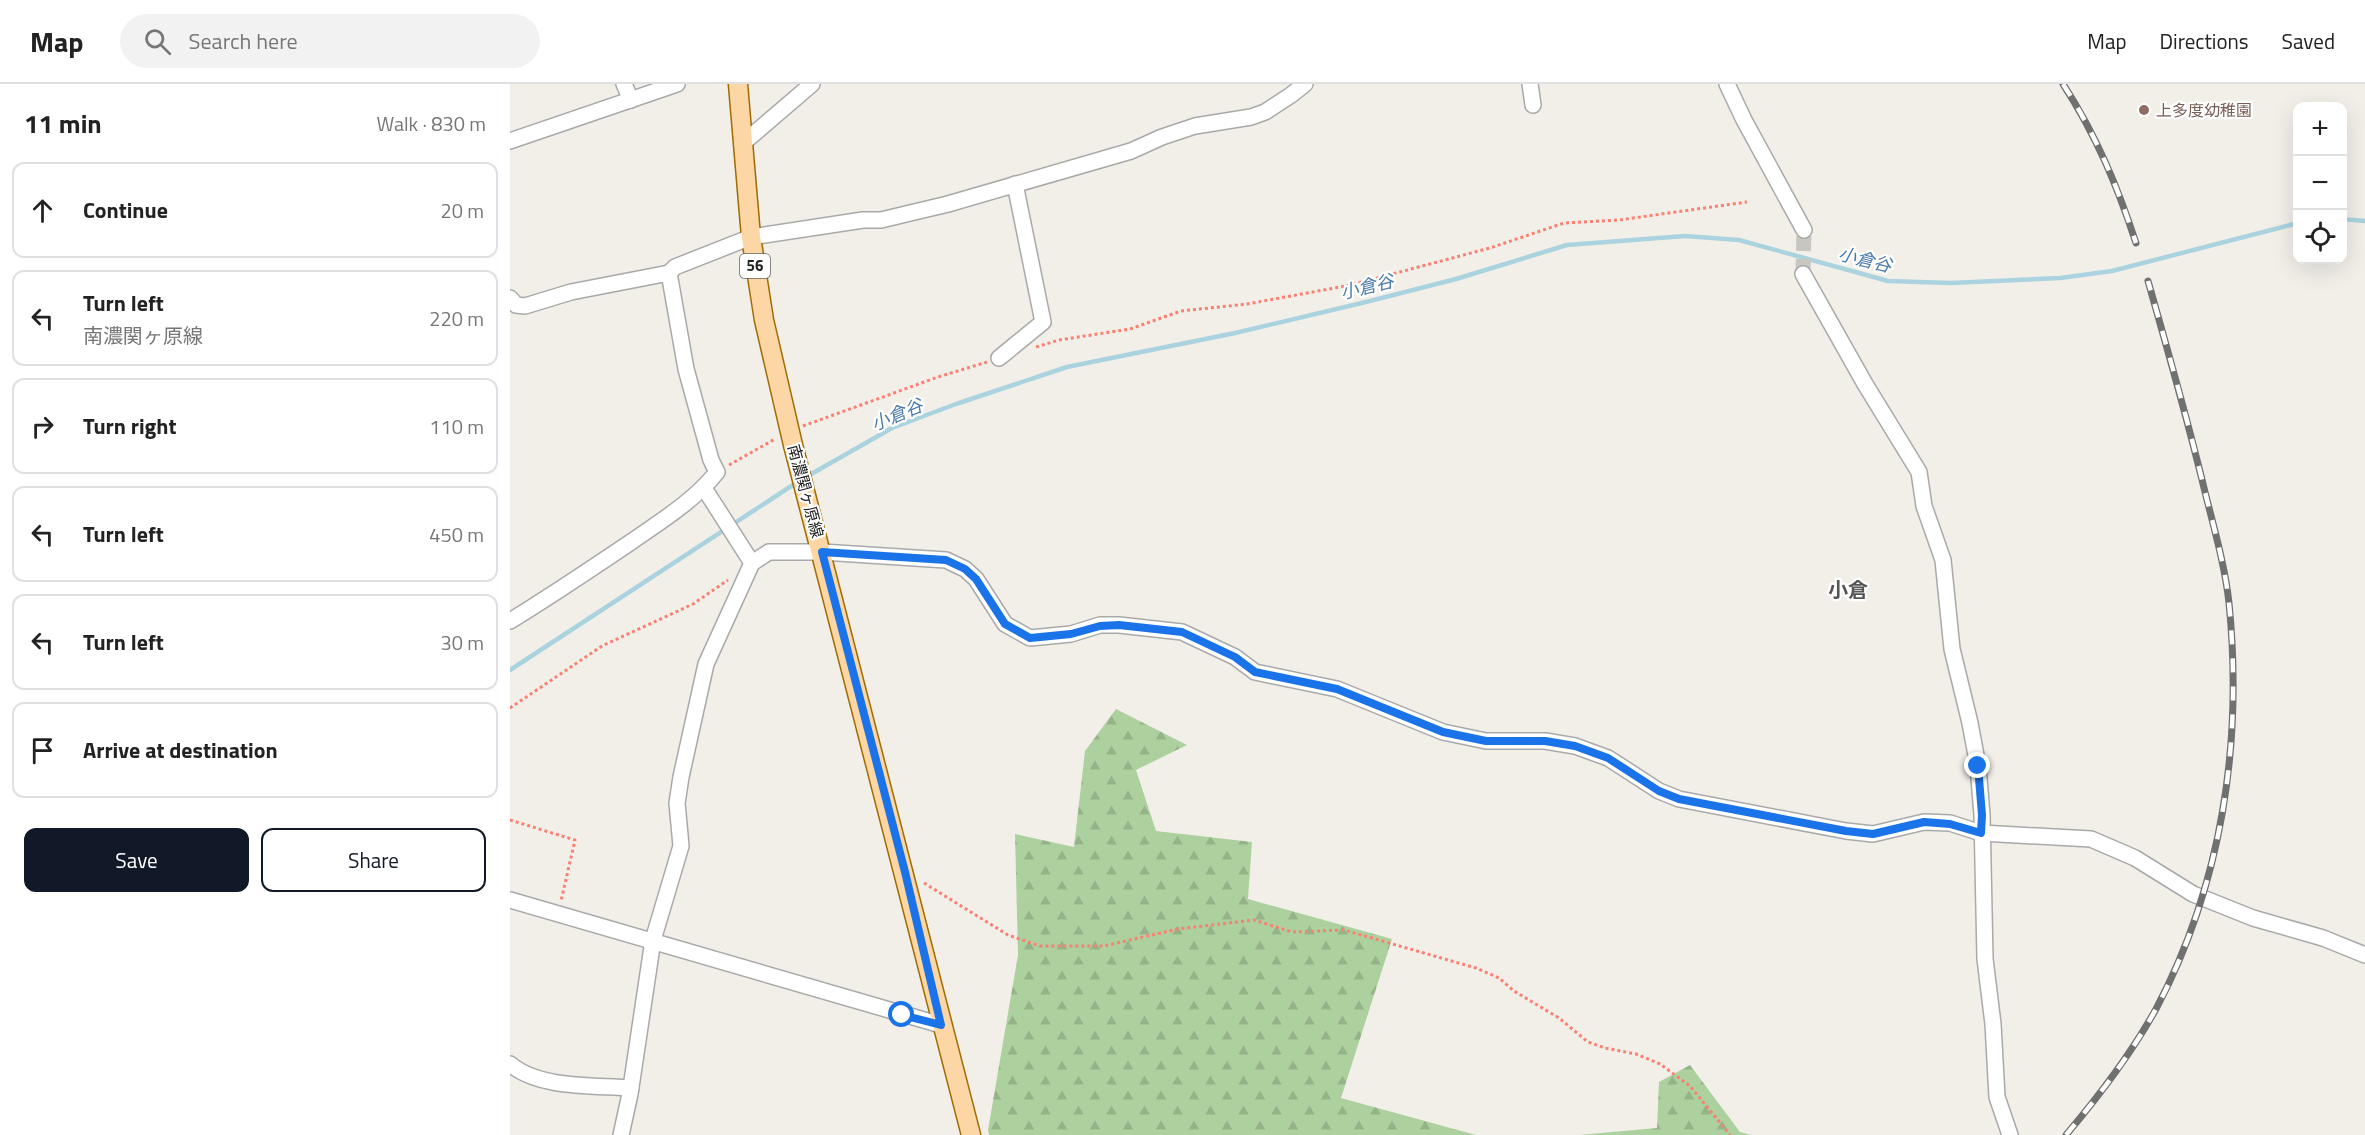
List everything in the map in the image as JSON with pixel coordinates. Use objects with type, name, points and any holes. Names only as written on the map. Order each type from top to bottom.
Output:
[{"type":"main road","name":"南濃関ヶ原線","points":[[738,84],[751,237],[764,320],[792,438],[905,872],[941,1025],[971,1135]]},
{"type":"street","points":[[624,84],[631,100]]},
{"type":"street","points":[[510,141],[677,84]]},
{"type":"street","points":[[742,144],[812,84]]},
{"type":"street","points":[[510,298],[516,305],[525,306],[571,292],[669,273],[675,267],[751,237],[864,220],[881,220],[948,204],[1131,151],[1161,137],[1195,126],[1251,117],[1282,101],[1305,84]]},
{"type":"street","points":[[1530,84],[1533,105]]},
{"type":"street","points":[[1727,84],[1804,230]]},
{"type":"street","points":[[999,358],[1043,322],[1015,184]]},
{"type":"street","points":[[510,621],[707,493],[717,472],[711,460],[686,369],[669,273]]},
{"type":"street","points":[[1803,274],[1865,384],[1919,472],[1924,506],[1943,560],[1952,649],[1978,766],[1982,815],[1985,959],[1993,1024],[1997,1097],[2010,1135]]},
{"type":"street","points":[[707,493],[749,563]]},
{"type":"street","points":[[621,1135],[631,1088],[653,940],[681,846],[677,803],[706,664],[749,563],[769,552],[822,552],[946,560],[965,569],[976,579],[1005,624],[1030,638],[1071,634],[1100,626],[1119,625],[1182,632],[1235,657],[1255,672],[1337,689],[1443,732],[1486,741],[1545,741],[1575,746],[1608,758],[1659,791],[1679,799],[1846,831],[1873,834],[1924,822],[1950,824],[1981,833],[2091,839],[2135,858],[2193,894],[2253,918],[2323,938],[2365,955]]},
{"type":"street","points":[[510,900],[941,1025]]},
{"type":"street","points":[[510,1064],[531,1077],[546,1081],[631,1088]]},
{"type":"path","points":[[1029,349],[1059,340],[1130,329],[1181,311],[1246,304],[1351,285],[1490,248],[1564,223],[1619,220],[1746,202]]},
{"type":"path","points":[[717,472],[938,376],[999,358]]},
{"type":"path","points":[[510,708],[602,646],[693,604],[749,563]]},
{"type":"path","points":[[510,820],[574,840],[558,913]]},
{"type":"path","points":[[905,872],[1008,935],[1040,946],[1104,946],[1178,929],[1254,920],[1292,932],[1344,930],[1476,968],[1498,978],[1514,991],[1559,1018],[1588,1042],[1636,1054],[1660,1064],[1690,1086],[1730,1135]]},
{"type":"green space","points":[[1116,709],[1187,745],[1136,770],[1156,831],[1252,842],[1248,899],[1392,939],[1341,1098],[1476,1135],[989,1135],[1018,955],[1015,834],[1074,847],[1085,751]]},
{"type":"green space","points":[[1690,1065],[1740,1132],[1751,1135],[1579,1135],[1657,1128],[1659,1082]]},
{"type":"waterway","name":"小倉谷","points":[[2347,219],[2365,221]]},
{"type":"waterway","name":"小倉谷","points":[[806,477],[892,428],[1067,367],[1235,333],[1366,302],[1456,279],[1567,245],[1685,236],[1739,240],[1888,281],[1951,283],[2060,278],[2112,271],[2293,224]]},
{"type":"waterway","name":"小倉谷","points":[[510,670],[799,481]]},
{"type":"tunnel","points":[[1803,274],[1804,230]]},
{"type":"railway","points":[[2063,84],[2086,122],[2105,161],[2136,243]]},
{"type":"railway","points":[[2066,1135],[2136,1042],[2156,1009],[2179,961],[2212,863],[2229,760],[2233,708],[2233,656],[2225,575],[2192,439],[2148,281]]},
{"type":"place","name":"上多度幼稚園","points":[[2144,110]]},
{"type":"district","name":"小倉","points":[[1848,590]]},
{"type":"route","points":[[902,1015],[941,1025],[905,872],[822,552],[946,560],[965,569],[976,579],[1005,624],[1030,638],[1071,634],[1100,626],[1119,625],[1182,632],[1235,657],[1255,672],[1337,689],[1443,732],[1486,741],[1545,741],[1575,746],[1608,758],[1659,791],[1679,799],[1846,831],[1873,834],[1924,822],[1950,824],[1981,833],[1982,815],[1978,766]]}]
